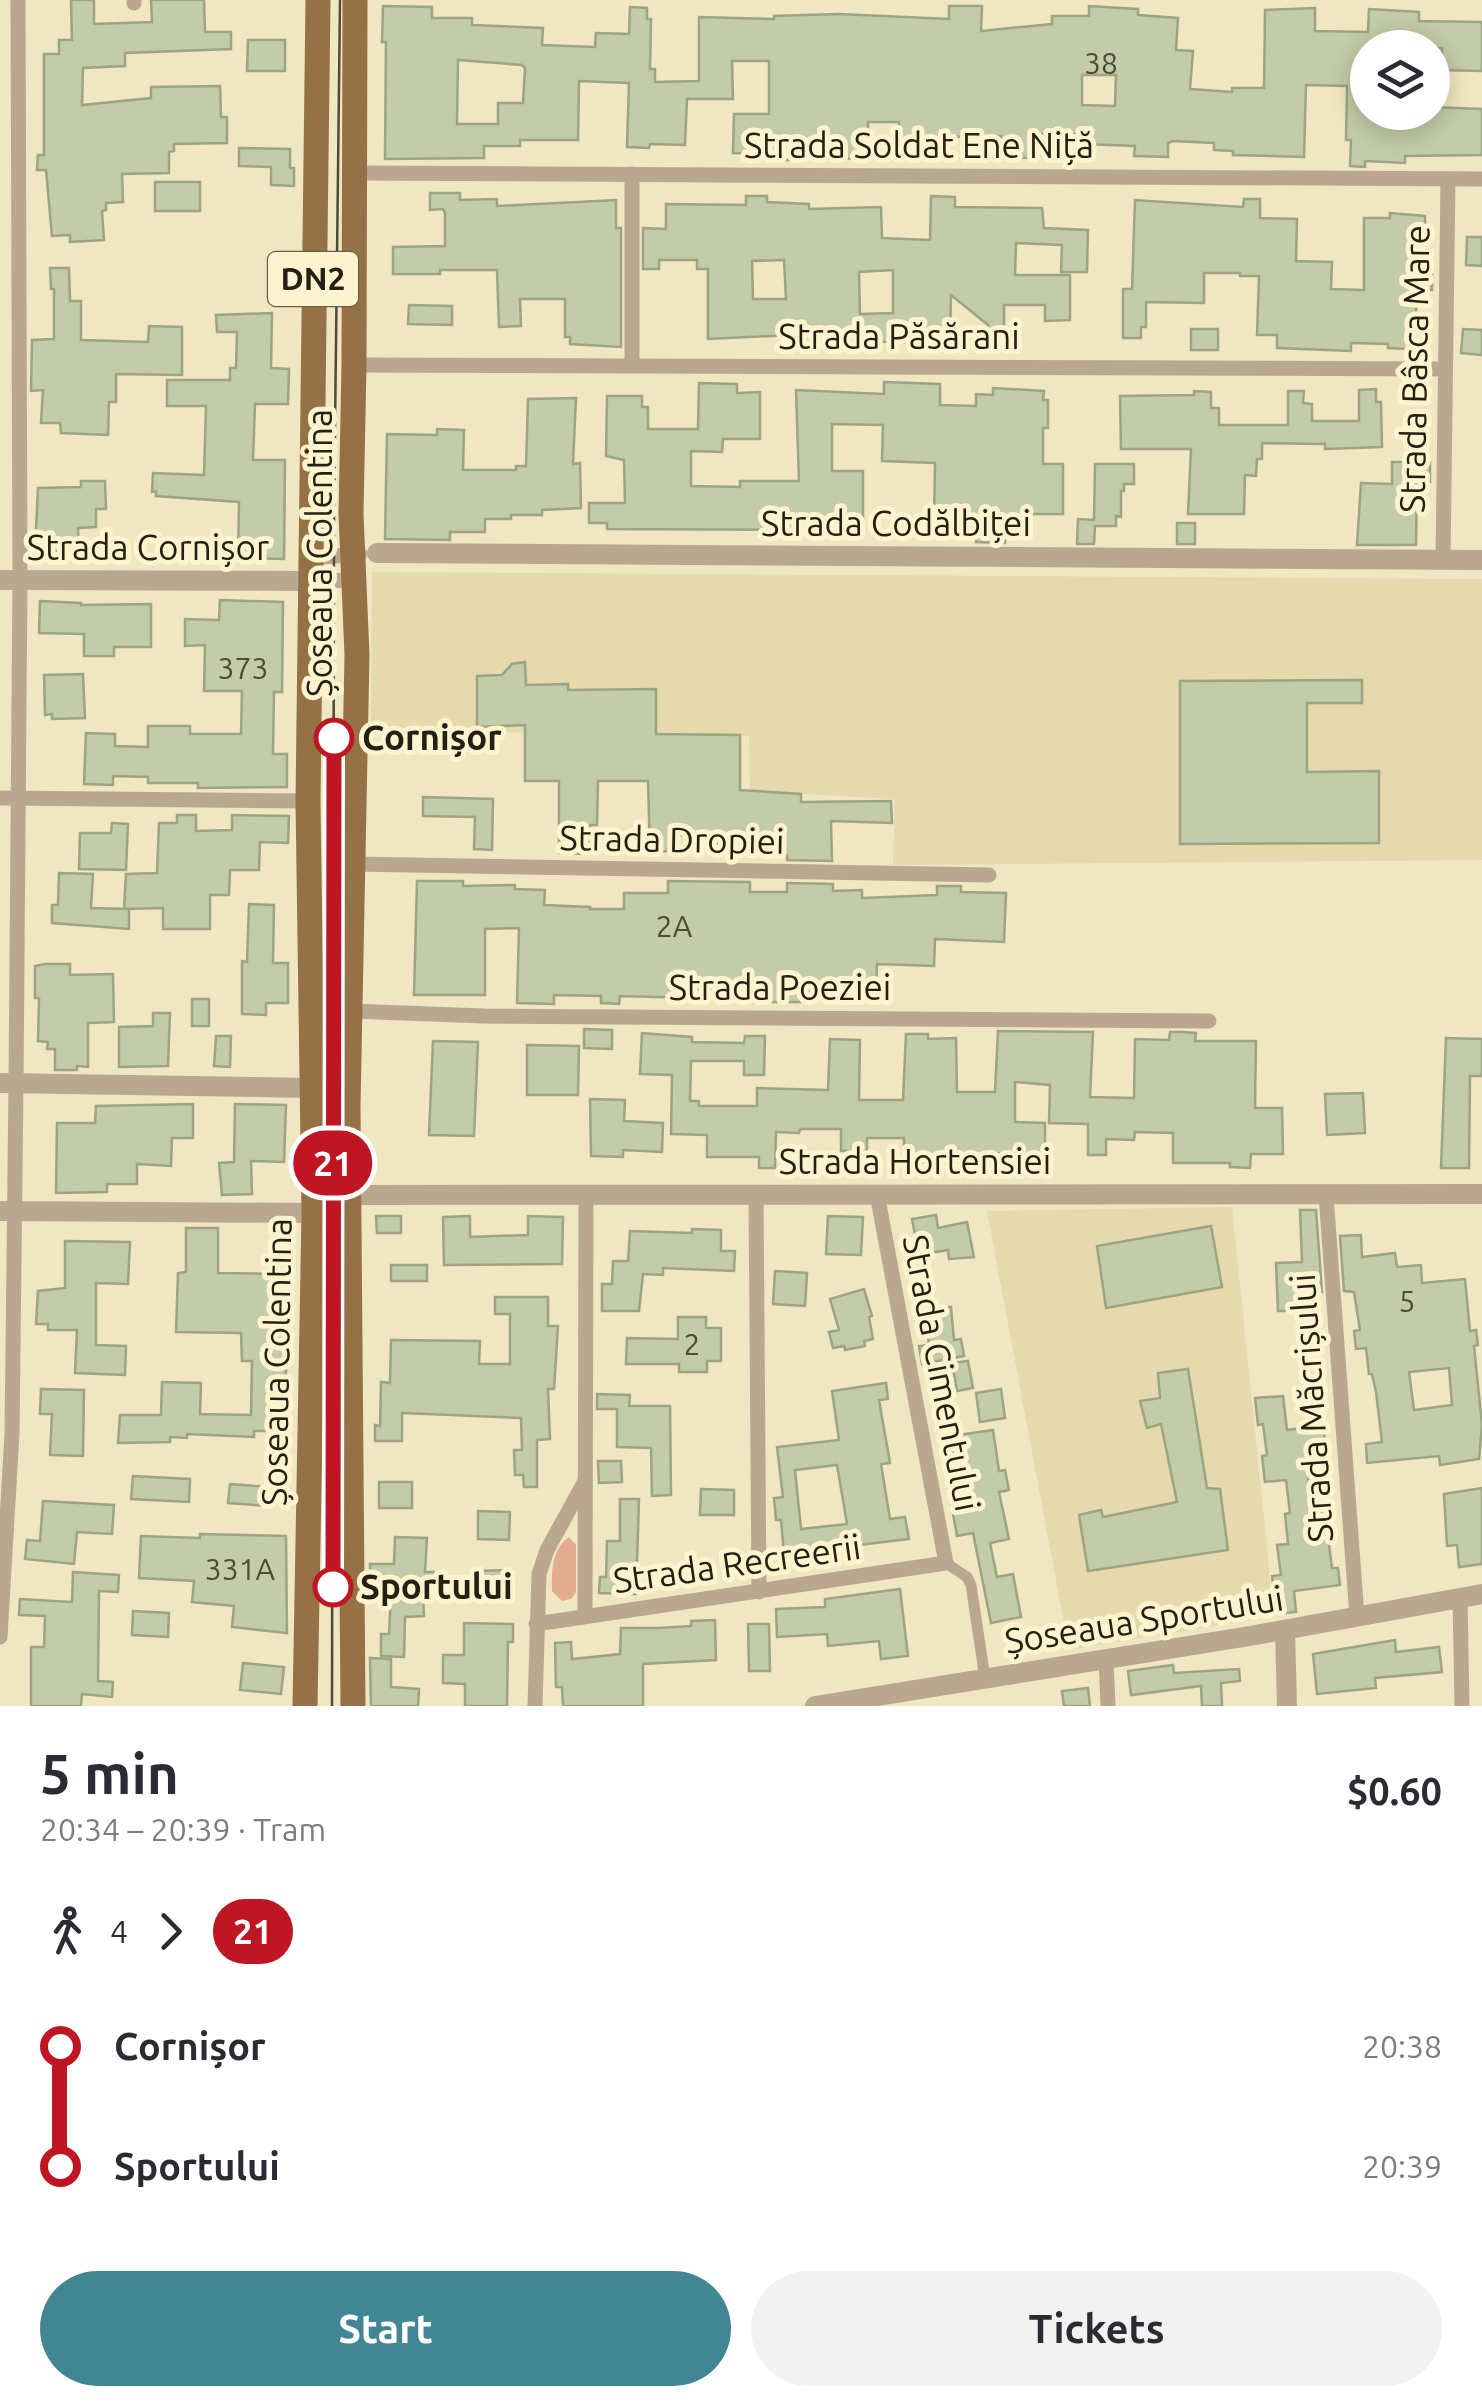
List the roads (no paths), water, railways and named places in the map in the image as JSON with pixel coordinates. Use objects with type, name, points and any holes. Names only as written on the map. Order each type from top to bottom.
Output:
[{"type":"main road","name":"Șoseaua Colentina","points":[[306,1706],[314,1213],[308,801],[318,0]]},
{"type":"main road","name":"Șoseaua Colentina","points":[[353,1706],[348,1195],[362,562],[350,514],[355,0]]},
{"type":"street","points":[[0,1636],[12,1434],[7,1211],[8,798],[18,0]]},
{"type":"street","name":"Strada Soldat Ene Niță","points":[[356,173],[1482,179]]},
{"type":"street","points":[[632,174],[632,366]]},
{"type":"street","name":"Strada Bâsca Mare","points":[[1443,560],[1448,179]]},
{"type":"street","name":"Strada Păsărani","points":[[354,366],[1443,370]]},
{"type":"street","name":"Strada Codălbiței","points":[[310,570],[362,562],[1482,560]]},
{"type":"street","name":"Strada Cornișor","points":[[10,580],[310,570],[362,562]]},
{"type":"street","points":[[8,798],[308,801]]},
{"type":"street","name":"Strada Dropiei","points":[[354,864],[989,875]]},
{"type":"street","name":"Strada Poeziei","points":[[350,1011],[1210,1021]]},
{"type":"street","points":[[8,1083],[311,1088]]},
{"type":"street","name":"Strada Cimentului","points":[[877,1194],[946,1563]]},
{"type":"street","name":"Strada Măcrișului","points":[[1326,1194],[1357,1617]]},
{"type":"street","name":"Strada Hortensiei","points":[[348,1195],[1482,1194]]},
{"type":"street","points":[[585,1616],[586,1195]]},
{"type":"street","points":[[756,1195],[758,1592]]},
{"type":"street","points":[[7,1211],[314,1213]]},
{"type":"street","points":[[535,1706],[537,1592],[543,1561],[586,1480]]},
{"type":"street","points":[[946,1563],[967,1577],[970,1585],[985,1678]]},
{"type":"street","name":"Strada Recreerii","points":[[536,1624],[946,1563]]},
{"type":"street","name":"Șoseaua Sportului","points":[[816,1706],[908,1698],[985,1678],[1482,1594]]},
{"type":"street","points":[[1460,1598],[1462,1706]]},
{"type":"street","points":[[1285,1630],[1287,1706]]},
{"type":"street","points":[[1106,1660],[1108,1706]]},
{"type":"tram line","points":[[332,1706],[334,516],[340,0]]},
{"type":"tram line","name":"21","points":[[333,1587],[334,738]]},
{"type":"place","name":"Cornișor","points":[[334,738]]},
{"type":"place","name":"Sportului","points":[[333,1587]]}]
